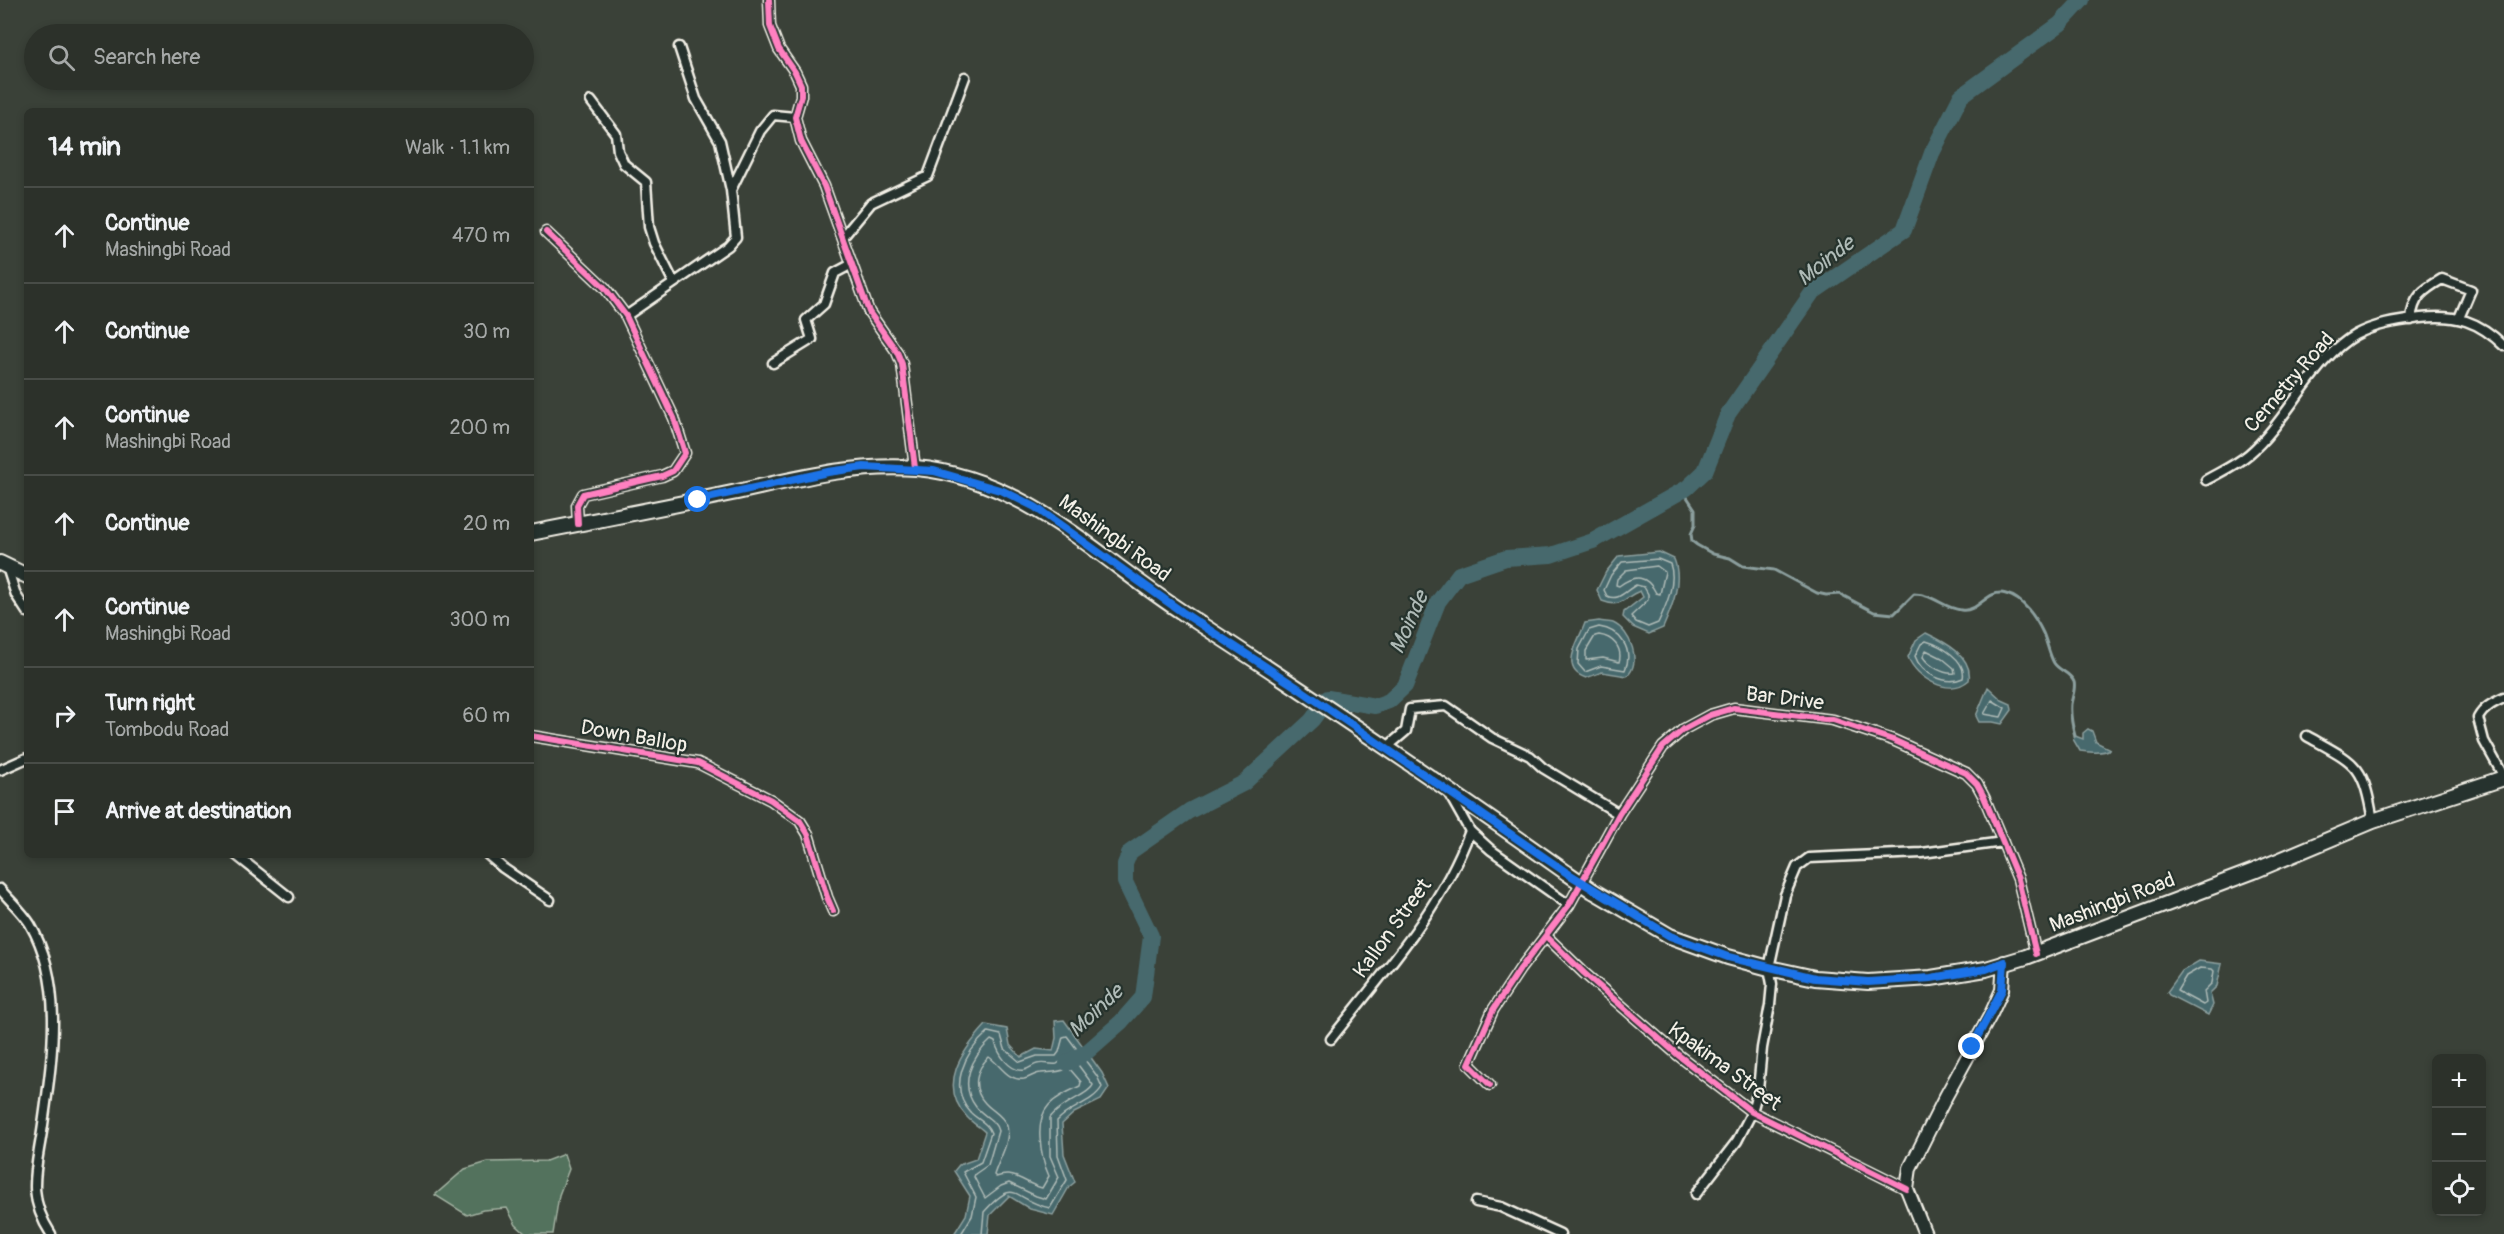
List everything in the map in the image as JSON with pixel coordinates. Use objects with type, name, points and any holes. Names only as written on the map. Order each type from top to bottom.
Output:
[{"type":"main road","name":"Mashingbi Road","points":[[534,532],[633,514],[828,472],[864,467],[915,468],[934,471],[1003,491],[1035,507],[1182,612],[1386,748]]},
{"type":"main road","points":[[3,565],[24,575]]},
{"type":"main road","points":[[1386,748],[1448,792]]},
{"type":"main road","name":"Mashingbi Road","points":[[1448,792],[1593,891],[1670,936],[1718,954],[1769,968],[1815,978],[1868,982],[1931,978],[1986,969],[2036,954],[2254,871],[2373,821],[2504,778]]},
{"type":"main road","points":[[1924,1230],[1907,1189],[1910,1168],[2002,990],[2004,962]]},
{"type":"street","points":[[769,0],[770,26],[780,49],[801,85],[801,96],[795,117],[801,141],[824,186],[869,312],[897,352],[902,364],[915,468]]},
{"type":"street","points":[[626,316],[728,246],[736,237],[731,190],[720,141],[696,99],[679,47]]},
{"type":"street","points":[[843,237],[871,203],[928,176],[965,78]]},
{"type":"street","points":[[591,101],[616,134],[618,151],[624,164],[646,182],[649,227],[654,243],[674,283]]},
{"type":"street","points":[[731,190],[760,131],[773,116],[795,117]]},
{"type":"street","points":[[546,232],[605,288],[626,316],[674,418],[685,453],[673,471],[662,476],[583,494],[577,505],[578,524]]},
{"type":"street","points":[[773,363],[812,339],[806,320],[824,304],[835,273],[852,264]]},
{"type":"street","points":[[2411,320],[2412,306],[2425,289],[2442,279],[2471,290],[2459,318]]},
{"type":"street","name":"Cemetry Road","points":[[2206,480],[2248,455],[2280,420],[2338,348],[2355,335],[2379,326],[2411,320],[2434,317],[2459,318],[2480,325],[2504,345]]},
{"type":"street","points":[[3,565],[24,607]]},
{"type":"street","points":[[2504,698],[2491,704],[2481,712],[2478,718],[2484,741],[2504,778]]},
{"type":"street","points":[[1386,748],[1406,732],[1410,709],[1446,706],[1492,738],[1530,756],[1543,768],[1619,814]]},
{"type":"street","name":"Bar Drive","points":[[1490,1085],[1469,1064],[1493,1010],[1520,969],[1547,937],[1569,905],[1619,814],[1663,747],[1684,729],[1710,714],[1734,708],[1833,720],[1893,740],[1966,773],[1977,784],[2018,879],[2036,954]]},
{"type":"street","name":"Down Ballop","points":[[534,736],[698,763],[771,800],[800,821],[808,834],[833,911]]},
{"type":"street","points":[[2307,736],[2358,767],[2368,789],[2373,821]]},
{"type":"street","points":[[0,770],[24,759]]},
{"type":"street","points":[[0,761],[9,765]]},
{"type":"street","points":[[1448,792],[1470,831],[1491,850],[1569,905]]},
{"type":"street","name":"Kallon Street","points":[[1331,1039],[1400,954],[1440,895],[1470,831]]},
{"type":"street","points":[[1696,1194],[1737,1141],[1752,1112],[1758,1090],[1762,1048],[1770,1005],[1772,984],[1769,968],[1785,895],[1791,876],[1802,862],[1809,858],[1922,853],[2003,842]]},
{"type":"street","points":[[240,858],[289,897]]},
{"type":"street","points":[[491,858],[550,900]]},
{"type":"street","points":[[0,889],[28,921],[47,964],[51,984],[54,1010],[51,1048],[43,1125],[33,1180],[39,1216],[51,1234]]},
{"type":"street","name":"Kpakima Street","points":[[1547,937],[1584,973],[1678,1055],[1752,1112],[1907,1189]]},
{"type":"street","points":[[1476,1202],[1501,1207],[1560,1234]]},
{"type":"street","points":[[1924,1230],[1935,1234]]},
{"type":"green space","points":[[564,1154],[569,1169],[559,1195],[553,1234],[526,1234],[516,1225],[507,1208],[483,1210],[467,1215],[435,1195],[465,1169],[488,1162],[546,1161]]},
{"type":"water","points":[[1659,552],[1674,559],[1677,585],[1663,628],[1649,634],[1633,627],[1623,617],[1624,612],[1643,597],[1640,591],[1614,604],[1602,601],[1597,590],[1606,572],[1619,556]]},
{"type":"water","points":[[1599,621],[1613,623],[1625,633],[1629,640],[1634,663],[1627,676],[1602,672],[1586,678],[1573,668],[1575,646],[1585,623]]},
{"type":"water","points":[[1926,633],[1949,645],[1962,657],[1967,664],[1969,680],[1961,685],[1943,686],[1918,672],[1908,657],[1916,640]]},
{"type":"water","points":[[1988,687],[2002,700],[2011,704],[2012,710],[2002,724],[1979,722],[1976,716]]},
{"type":"water","points":[[2088,729],[2092,731],[2096,742],[2110,749],[2099,752],[2080,751],[2073,739],[2075,736],[2083,739],[2083,733]]},
{"type":"water","points":[[2199,961],[2222,964],[2217,986],[2210,993],[2213,1005],[2208,1015],[2167,992],[2182,971]]},
{"type":"water","points":[[1064,1020],[1102,1073],[1109,1088],[1101,1100],[1074,1113],[1062,1124],[1064,1154],[1075,1182],[1069,1187],[1053,1215],[1030,1209],[1009,1196],[990,1215],[988,1234],[954,1234],[966,1215],[970,1196],[954,1171],[959,1165],[976,1159],[985,1132],[967,1117],[958,1105],[954,1093],[956,1069],[962,1057],[986,1025],[1007,1029],[1010,1045],[1021,1057],[1036,1049],[1053,1051],[1056,1038],[1055,1021]]},
{"type":"waterway","name":"Moinde","points":[[1067,1063],[1088,1051],[1121,1022],[1143,997],[1151,936],[1125,882],[1125,864],[1130,852],[1189,811],[1244,783],[1312,720],[1328,698],[1375,706],[1389,701],[1405,686],[1438,602],[1459,574],[1506,558],[1551,555],[1593,541],[1687,488],[1705,471],[1728,414],[1812,293],[1904,230],[1932,153],[1961,96],[2060,24],[2082,0]]},
{"type":"waterway","points":[[1683,491],[1695,509],[1695,525],[1691,534],[1692,541],[1697,545],[1713,554],[1730,558],[1743,566],[1774,570],[1817,593],[1840,594],[1874,612],[1894,614],[1914,594],[1927,596],[1961,610],[1973,608],[1993,594],[2012,596],[2033,615],[2054,663],[2074,682],[2071,713],[2075,736]]},
{"type":"cycle path","points":[[769,0],[770,26],[779,49],[801,85],[801,96],[795,117],[801,141],[824,186],[869,312],[897,352],[902,364],[915,468]]},
{"type":"cycle path","points":[[546,232],[605,288],[626,316],[674,418],[685,453],[673,471],[662,476],[583,494],[577,505],[578,524]]},
{"type":"cycle path","points":[[1490,1085],[1469,1064],[1493,1010],[1520,969],[1569,905],[1619,814],[1663,747],[1684,729],[1710,715],[1734,708],[1833,720],[1893,740],[1966,773],[1977,784],[1984,797],[2018,879],[2036,954]]},
{"type":"cycle path","points":[[534,736],[698,763],[771,800],[800,821],[808,834],[833,911]]},
{"type":"cycle path","points":[[1547,937],[1584,973],[1678,1055],[1752,1112],[1907,1189]]},
{"type":"route","points":[[698,500],[828,472],[864,467],[915,468],[934,471],[1003,491],[1035,507],[1065,527],[1182,612],[1301,690],[1593,891],[1670,936],[1728,957],[1815,978],[1868,982],[1931,978],[1986,969],[2004,962],[2002,990],[1972,1047]]}]
